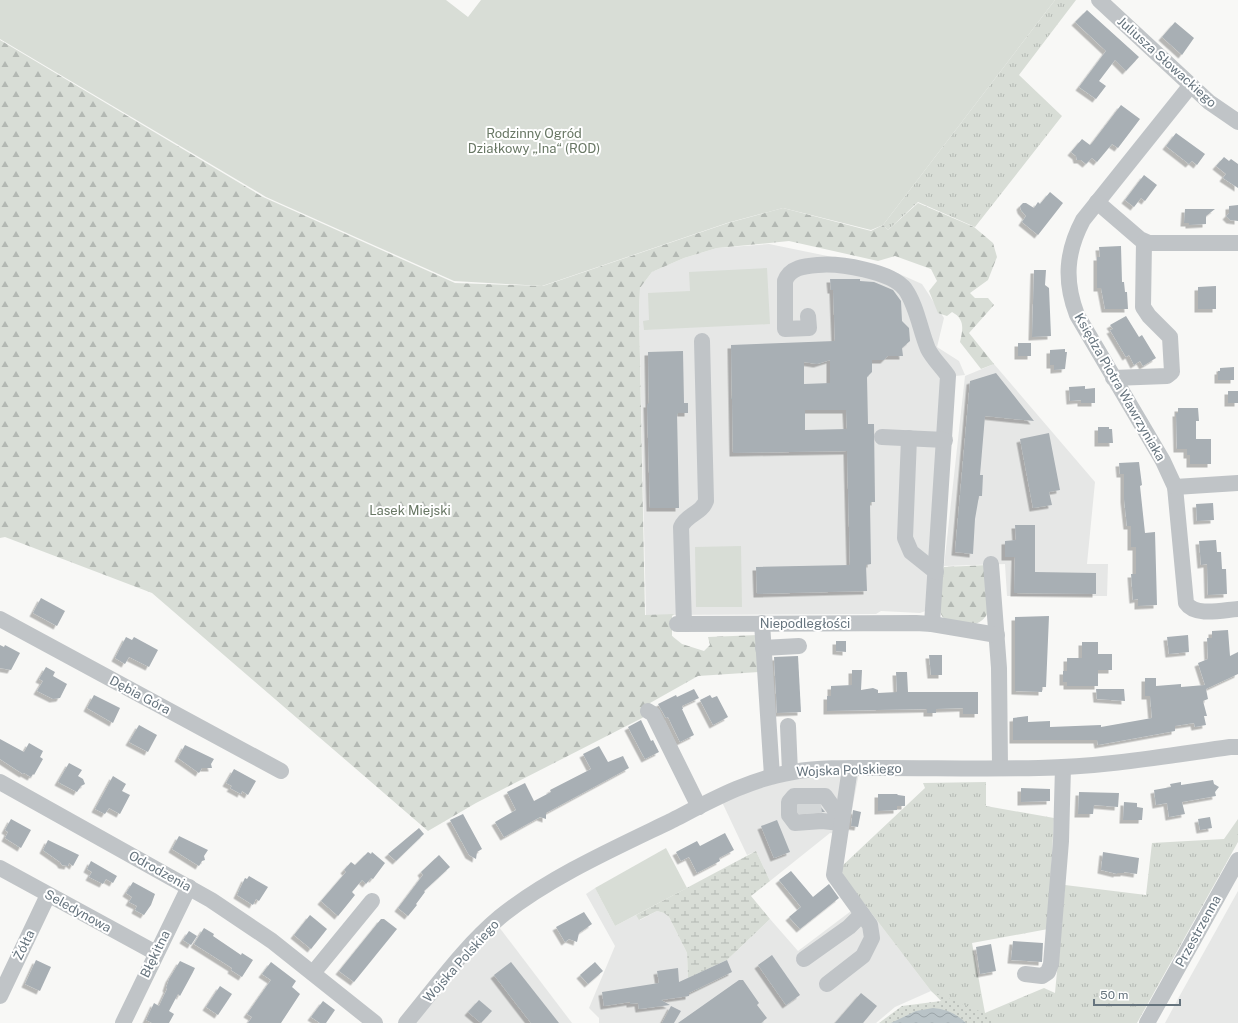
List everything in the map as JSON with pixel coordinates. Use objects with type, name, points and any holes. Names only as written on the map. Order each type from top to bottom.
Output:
[{"type":"street","name":"Juliusza Słowackiego","points":[[1099,0],[1209,102],[1238,122]]},
{"type":"street","name":"Księdza Piotra Wawrzyniaka","points":[[1191,85],[1083,220],[1074,237],[1068,276],[1071,299],[1077,314],[1113,378],[1163,461],[1175,487],[1186,603],[1190,609],[1197,611],[1235,609]]},
{"type":"street","points":[[1097,202],[1144,242],[1155,244],[1238,243]]},
{"type":"street","points":[[1113,378],[1167,376],[1172,372],[1170,337],[1149,316],[1143,307],[1144,242]]},
{"type":"street","points":[[808,316],[808,328],[786,329],[785,281],[787,275],[794,269],[821,264],[838,265],[870,272],[892,279],[905,289],[929,350],[948,376],[932,624]]},
{"type":"street","name":"Niepodległości","points":[[702,341],[706,501],[703,508],[684,521],[681,526],[681,624],[932,624],[997,636]]},
{"type":"street","points":[[882,437],[945,440]]},
{"type":"street","points":[[909,438],[905,538],[911,552],[936,572]]},
{"type":"street","points":[[1175,487],[1238,483]]},
{"type":"street","points":[[991,564],[999,668],[1000,767]]},
{"type":"street","name":"Dębia Góra","points":[[0,619],[281,771]]},
{"type":"street","points":[[762,623],[772,776]]},
{"type":"street","points":[[763,648],[798,646]]},
{"type":"street","points":[[648,711],[653,714],[699,807]]},
{"type":"street","points":[[788,726],[790,772]]},
{"type":"street","name":"Wojska Polskiego","points":[[406,1023],[436,986],[487,929],[520,902],[582,866],[699,807],[746,785],[772,776],[790,772],[850,768],[1063,767],[1116,764],[1235,746]]},
{"type":"street","points":[[1025,974],[1042,976],[1048,972],[1050,964],[1061,841],[1063,767]]},
{"type":"street","points":[[827,984],[863,956],[872,938],[870,925],[834,875],[850,768]]},
{"type":"street","name":"Odrodzenia","points":[[0,782],[189,887],[236,916],[375,1023]]},
{"type":"street","points":[[825,796],[842,817],[811,808],[825,796]]},
{"type":"street","name":"Przestrzenna","points":[[1148,1023],[1238,860]]},
{"type":"street","name":"Seledynowa","points":[[0,868],[156,953]]},
{"type":"street","name":"Błękitna","points":[[123,1023],[189,887]]},
{"type":"street","name":"Żółta","points":[[0,996],[48,895]]},
{"type":"street","points":[[312,973],[372,901]]},
{"type":"street","points":[[804,959],[848,927],[862,914]]},
{"type":"shaded area","points":[[769,244],[886,268],[922,284],[944,318],[937,347],[959,361],[965,375],[946,377],[931,609],[920,613],[881,611],[876,614],[646,615],[639,309],[640,288],[652,272],[684,258],[717,248]]},
{"type":"shaded area","points":[[994,364],[1095,482],[1087,564],[1108,564],[1107,596],[1007,596],[1005,564],[944,566],[965,376]]},
{"type":"shaded area","points":[[859,773],[847,836],[830,833],[770,881],[756,851],[747,855],[722,802],[741,794],[796,777]]},
{"type":"shaded area","points":[[595,888],[615,926],[636,915],[640,920],[657,911],[664,913],[669,917],[687,953],[688,978],[727,960],[770,919],[798,951],[863,902],[931,991],[895,1007],[876,1023],[599,1023],[599,1018],[589,1008],[615,946],[586,894]]},
{"type":"shaded area","points":[[1238,891],[1238,1023],[1165,1023],[1179,997]]},
{"type":"shaded area","points":[[499,927],[572,1023],[414,1023],[456,973]]},
{"type":"green space","name":"Rodzinny Ogród Działkowy „Ina“ (ROD)","points":[[0,0],[446,0],[468,17],[481,0],[1055,0],[883,225],[871,230],[783,208],[727,223],[542,286],[454,281],[266,197],[0,39]]},
{"type":"green space","points":[[1055,0],[1076,0],[1019,75],[1062,116],[975,227],[918,202],[888,230],[883,225]]},
{"type":"green space","name":"Lasek Miejski","points":[[0,40],[263,197],[455,283],[543,286],[728,223],[783,208],[871,231],[883,225],[888,230],[918,203],[974,227],[993,243],[997,257],[988,280],[970,293],[975,298],[988,298],[994,305],[969,333],[994,364],[981,369],[960,342],[962,325],[959,318],[952,312],[947,316],[938,313],[929,291],[937,281],[931,269],[895,256],[878,261],[789,241],[717,248],[684,258],[652,272],[640,288],[639,309],[645,615],[674,614],[672,616],[672,636],[682,644],[704,651],[710,645],[708,637],[758,635],[759,672],[698,676],[650,703],[644,717],[476,803],[428,831],[152,593],[5,537],[0,538]]},
{"type":"green space","points":[[767,268],[770,324],[644,330],[643,321],[649,320],[648,293],[690,291],[689,272]]},
{"type":"green space","points":[[741,546],[742,607],[696,607],[695,547]]},
{"type":"green space","points":[[988,565],[990,604],[985,617],[972,625],[956,625],[948,622],[940,611],[941,573],[944,567]]},
{"type":"green space","points":[[986,782],[986,806],[1054,818],[1048,929],[972,943],[985,1013],[1044,988],[1055,993],[1065,885],[1146,895],[1152,843],[1224,839],[1238,819],[1238,842],[1137,1023],[966,1023],[931,991],[843,876],[841,867],[925,788],[923,783]]},
{"type":"green space","points":[[666,848],[687,888],[615,926],[595,888]]},
{"type":"green space","points":[[756,851],[770,881],[751,896],[770,919],[727,960],[688,978],[687,953],[669,917],[664,913],[657,911],[639,920],[636,915]]},
{"type":"green space","points":[[933,992],[984,1013],[994,1023],[879,1023],[902,1006],[941,1001]]},
{"type":"water","points":[[933,1008],[951,1012],[966,1023],[891,1023],[916,1011]]},
{"type":"building","points":[[1087,10],[1139,57],[1126,71],[1115,60],[1099,81],[1106,86],[1096,99],[1079,87],[1106,51],[1075,22]]},
{"type":"building","points":[[1175,22],[1194,38],[1182,55],[1162,37]]},
{"type":"building","points":[[1121,105],[1140,119],[1118,148],[1112,144],[1097,162],[1092,158],[1086,164],[1081,160],[1077,160],[1076,156],[1071,152],[1082,139],[1090,145]]},
{"type":"building","points":[[1176,133],[1205,154],[1197,165],[1192,161],[1189,164],[1166,146]]},
{"type":"building","points":[[1224,157],[1229,161],[1231,159],[1238,164],[1238,188],[1223,178],[1226,174],[1216,166]]},
{"type":"building","points":[[1144,175],[1157,185],[1145,201],[1141,198],[1134,207],[1125,200]]},
{"type":"building","points":[[1050,192],[1063,203],[1038,235],[1022,222],[1026,216],[1021,210],[1020,206],[1023,203],[1026,203],[1034,208],[1038,202],[1040,204]]},
{"type":"building","points":[[1238,205],[1238,221],[1230,220],[1226,216],[1229,213],[1229,206]]},
{"type":"building","points":[[1185,209],[1215,209],[1206,216],[1206,224],[1189,225],[1189,223],[1184,223]]},
{"type":"building","points":[[1121,246],[1122,282],[1124,282],[1125,292],[1127,292],[1128,309],[1105,309],[1101,288],[1097,288],[1097,257],[1100,257],[1099,247]]},
{"type":"building","points":[[1034,270],[1046,270],[1045,285],[1049,288],[1051,336],[1032,337]]},
{"type":"building","points":[[830,279],[860,279],[860,281],[874,282],[893,290],[901,301],[902,321],[909,328],[910,341],[902,348],[903,356],[888,356],[884,360],[872,360],[872,372],[867,377],[868,424],[874,424],[875,502],[870,502],[871,564],[866,565],[867,591],[757,594],[756,567],[850,565],[847,451],[733,453],[731,345],[835,341],[833,290],[831,290]],"holes":[[[830,360],[830,383],[804,384],[804,362],[817,364]],[[805,410],[846,410],[847,429],[805,430]]]},
{"type":"building","points":[[1216,286],[1216,309],[1198,309],[1198,287]]},
{"type":"building","points":[[1126,316],[1139,337],[1142,335],[1156,358],[1143,366],[1140,361],[1134,365],[1129,355],[1126,357],[1110,330],[1113,329],[1110,325]]},
{"type":"building","points":[[1018,343],[1031,343],[1031,356],[1018,356]]},
{"type":"building","points":[[1065,349],[1065,352],[1067,352],[1065,369],[1054,370],[1054,365],[1050,365],[1050,350]]},
{"type":"building","points":[[683,351],[684,403],[688,403],[688,413],[677,413],[679,508],[650,508],[647,404],[649,404],[648,352]]},
{"type":"building","points":[[1234,367],[1234,380],[1218,380],[1218,371],[1220,371],[1220,368]]},
{"type":"building","points":[[996,373],[1034,421],[985,416],[980,475],[983,475],[982,496],[979,496],[975,519],[973,554],[955,552],[970,381]]},
{"type":"building","points":[[1085,386],[1085,389],[1095,388],[1095,403],[1081,403],[1081,400],[1070,401],[1069,387]]},
{"type":"building","points":[[1228,391],[1238,391],[1238,403],[1228,403]]},
{"type":"building","points":[[1178,408],[1198,408],[1199,421],[1196,421],[1196,439],[1211,439],[1211,464],[1190,464],[1190,455],[1187,455],[1187,449],[1177,449],[1176,413],[1178,413]]},
{"type":"building","points":[[1098,427],[1109,427],[1109,429],[1112,429],[1113,443],[1098,443]]},
{"type":"building","points":[[1049,433],[1060,490],[1049,492],[1052,505],[1033,508],[1020,439]]},
{"type":"building","points":[[1139,462],[1145,533],[1155,532],[1157,605],[1138,606],[1138,599],[1133,600],[1131,574],[1136,574],[1136,547],[1131,547],[1131,526],[1127,526],[1124,499],[1124,474],[1120,474],[1119,463]]},
{"type":"building","points":[[1213,503],[1214,520],[1197,521],[1196,504]]},
{"type":"building","points":[[1015,525],[1035,525],[1035,572],[1096,573],[1096,594],[1014,593],[1015,557],[1005,557],[1005,541],[1016,540]]},
{"type":"building","points":[[1216,540],[1217,552],[1221,552],[1222,569],[1226,569],[1227,594],[1208,595],[1207,564],[1201,565],[1199,541]]},
{"type":"building","points":[[41,598],[65,611],[57,626],[33,613]]},
{"type":"building","points":[[1049,616],[1046,687],[1042,687],[1042,692],[1015,691],[1015,617]]},
{"type":"building","points":[[1228,630],[1230,656],[1238,652],[1238,674],[1206,689],[1208,699],[1203,701],[1207,716],[1204,716],[1206,725],[1195,727],[1194,723],[1175,726],[1175,731],[1098,745],[1097,740],[1013,740],[1013,718],[1028,716],[1028,722],[1050,721],[1050,727],[1101,725],[1101,727],[1152,718],[1150,696],[1145,696],[1145,678],[1156,678],[1156,686],[1181,684],[1181,687],[1205,685],[1198,663],[1208,659],[1207,638],[1212,638],[1212,631]]},
{"type":"building","points":[[1188,635],[1189,652],[1169,654],[1167,637]]},
{"type":"building","points":[[126,637],[132,640],[134,637],[158,650],[149,667],[129,657],[125,664],[115,658]]},
{"type":"building","points":[[836,641],[846,641],[846,652],[836,651]]},
{"type":"building","points":[[1082,642],[1098,642],[1098,654],[1112,654],[1112,670],[1098,670],[1098,686],[1067,686],[1067,682],[1063,682],[1063,671],[1067,671],[1067,658],[1082,658]]},
{"type":"building","points":[[0,645],[4,647],[5,645],[20,653],[11,670],[0,668]]},
{"type":"building","points":[[929,655],[942,655],[942,675],[931,675]]},
{"type":"building","points":[[798,656],[801,712],[777,713],[774,657]]},
{"type":"building","points":[[46,667],[55,672],[53,676],[67,684],[60,698],[53,699],[37,691],[43,681],[39,679]]},
{"type":"building","points":[[852,670],[862,670],[861,690],[873,688],[878,690],[878,693],[897,692],[896,672],[907,672],[908,692],[978,692],[978,714],[963,714],[963,708],[936,709],[936,713],[927,713],[927,709],[827,711],[827,696],[831,696],[831,686],[852,685]]},
{"type":"building","points":[[694,689],[699,698],[682,706],[682,709],[694,735],[680,742],[668,717],[666,718],[658,704],[676,695],[677,697]]},
{"type":"building","points":[[1096,689],[1124,689],[1125,701],[1097,699]]},
{"type":"building","points":[[94,695],[120,708],[113,723],[87,708]]},
{"type":"building","points":[[710,695],[712,698],[717,696],[728,717],[713,725],[700,700]]},
{"type":"building","points":[[641,720],[651,741],[653,740],[659,752],[645,759],[628,727]]},
{"type":"building","points":[[139,725],[157,735],[148,752],[129,742]]},
{"type":"building","points":[[0,739],[24,752],[29,743],[43,751],[40,757],[43,759],[34,775],[33,774],[31,777],[24,773],[23,774],[0,759]]},
{"type":"building","points":[[185,745],[214,759],[211,764],[212,768],[202,768],[199,773],[178,758]]},
{"type":"building","points":[[599,746],[608,762],[623,756],[629,768],[546,813],[546,819],[540,817],[504,837],[495,822],[516,810],[507,792],[525,783],[534,801],[551,792],[550,790],[591,769],[583,754]]},
{"type":"building","points":[[69,763],[82,770],[78,776],[83,779],[85,784],[81,786],[77,792],[58,782]]},
{"type":"building","points":[[234,769],[256,781],[248,795],[242,791],[241,794],[230,788],[232,786],[226,783]]},
{"type":"building","points":[[113,776],[126,784],[122,791],[130,795],[120,814],[109,808],[105,814],[95,809]]},
{"type":"building","points":[[1213,780],[1214,784],[1219,787],[1215,792],[1216,796],[1182,802],[1185,814],[1169,817],[1167,803],[1156,805],[1154,790],[1171,787],[1170,784],[1181,782],[1181,785]]},
{"type":"building","points":[[1021,788],[1050,789],[1050,801],[1021,802]]},
{"type":"building","points":[[1079,792],[1119,793],[1118,807],[1094,805],[1093,814],[1078,814]]},
{"type":"building","points":[[878,794],[897,794],[905,796],[905,806],[897,806],[897,810],[878,811]]},
{"type":"building","points":[[1124,802],[1137,803],[1137,807],[1143,808],[1142,820],[1123,820]]},
{"type":"building","points":[[798,806],[820,806],[825,812],[799,813]]},
{"type":"building","points":[[853,810],[861,812],[858,827],[851,826]]},
{"type":"building","points":[[463,814],[482,849],[477,852],[476,859],[469,855],[450,820]]},
{"type":"building","points":[[1210,817],[1212,828],[1200,830],[1198,819]]},
{"type":"building","points":[[11,819],[31,830],[21,848],[5,838],[8,832],[5,830]]},
{"type":"building","points":[[777,820],[790,852],[774,858],[761,826]]},
{"type":"building","points":[[419,828],[424,834],[396,861],[388,854]]},
{"type":"building","points":[[725,833],[734,850],[719,858],[720,861],[697,873],[689,857],[681,861],[676,852],[697,841],[700,846]]},
{"type":"building","points":[[179,836],[208,850],[204,856],[205,860],[202,861],[199,866],[172,849]]},
{"type":"building","points":[[48,840],[79,855],[73,866],[69,863],[68,866],[62,865],[43,850]]},
{"type":"building","points":[[368,852],[371,854],[372,852],[385,863],[373,879],[371,878],[366,884],[362,880],[352,892],[355,895],[338,916],[321,901],[346,872],[344,870],[351,862],[355,865]]},
{"type":"building","points":[[1103,852],[1139,858],[1137,874],[1124,872],[1117,874],[1101,870]]},
{"type":"building","points":[[439,855],[450,867],[424,891],[425,892],[416,904],[417,905],[408,916],[398,908],[423,875],[421,872]]},
{"type":"building","points":[[91,861],[117,876],[113,883],[106,879],[103,884],[89,877],[92,872],[87,869]]},
{"type":"building","points":[[791,871],[813,897],[829,884],[839,898],[800,929],[789,917],[801,907],[779,880]]},
{"type":"building","points":[[249,876],[268,887],[259,901],[256,899],[253,905],[237,895],[245,878],[247,879]]},
{"type":"building","points":[[133,882],[155,894],[151,905],[144,915],[135,910],[137,906],[129,902],[132,897],[126,893]]},
{"type":"building","points":[[584,912],[592,924],[579,933],[577,942],[569,939],[565,942],[556,927]]},
{"type":"building","points":[[310,915],[327,929],[311,949],[294,935]]},
{"type":"building","points":[[381,919],[384,919],[397,929],[354,982],[339,971]]},
{"type":"building","points":[[204,928],[241,955],[242,953],[253,960],[242,977],[231,970],[232,968],[194,944]]},
{"type":"building","points":[[189,931],[197,936],[191,945],[183,940]]},
{"type":"building","points":[[1013,941],[1043,943],[1042,962],[1011,960]]},
{"type":"building","points":[[991,944],[996,971],[980,974],[976,947]]},
{"type":"building","points":[[772,955],[800,995],[786,1005],[758,965]]},
{"type":"building","points":[[36,960],[51,967],[40,991],[25,984]]},
{"type":"building","points":[[727,960],[732,972],[689,993],[689,996],[661,1000],[670,1005],[639,1009],[638,1003],[630,1004],[630,1002],[604,1006],[602,992],[659,983],[657,971],[678,968],[679,982]]},
{"type":"building","points":[[180,961],[195,968],[180,996],[178,994],[169,1011],[174,1014],[169,1023],[152,1023],[146,1020],[154,1003],[159,1006],[167,989],[169,979]]},
{"type":"building","points":[[271,962],[296,981],[292,987],[300,994],[281,1023],[248,1023],[252,1017],[247,1014],[271,980],[262,974]]},
{"type":"building","points":[[511,962],[559,1023],[531,1023],[494,975]]},
{"type":"building","points":[[595,962],[603,971],[588,984],[580,975]]},
{"type":"building","points":[[739,980],[743,980],[759,1003],[757,1005],[767,1018],[761,1023],[678,1023]]},
{"type":"building","points":[[220,986],[232,994],[218,1015],[206,1007]]},
{"type":"building","points":[[861,993],[877,1006],[863,1023],[835,1023]]},
{"type":"building","points":[[479,1000],[492,1011],[481,1023],[468,1012]]},
{"type":"building","points":[[323,1001],[335,1010],[326,1023],[320,1023],[311,1017]]},
{"type":"building","points":[[671,1006],[681,1011],[674,1023],[662,1023]]},
{"type":"tunnel","points":[[799,803],[800,815]]},
{"type":"tunnel","points":[[813,803],[814,814]]}]
